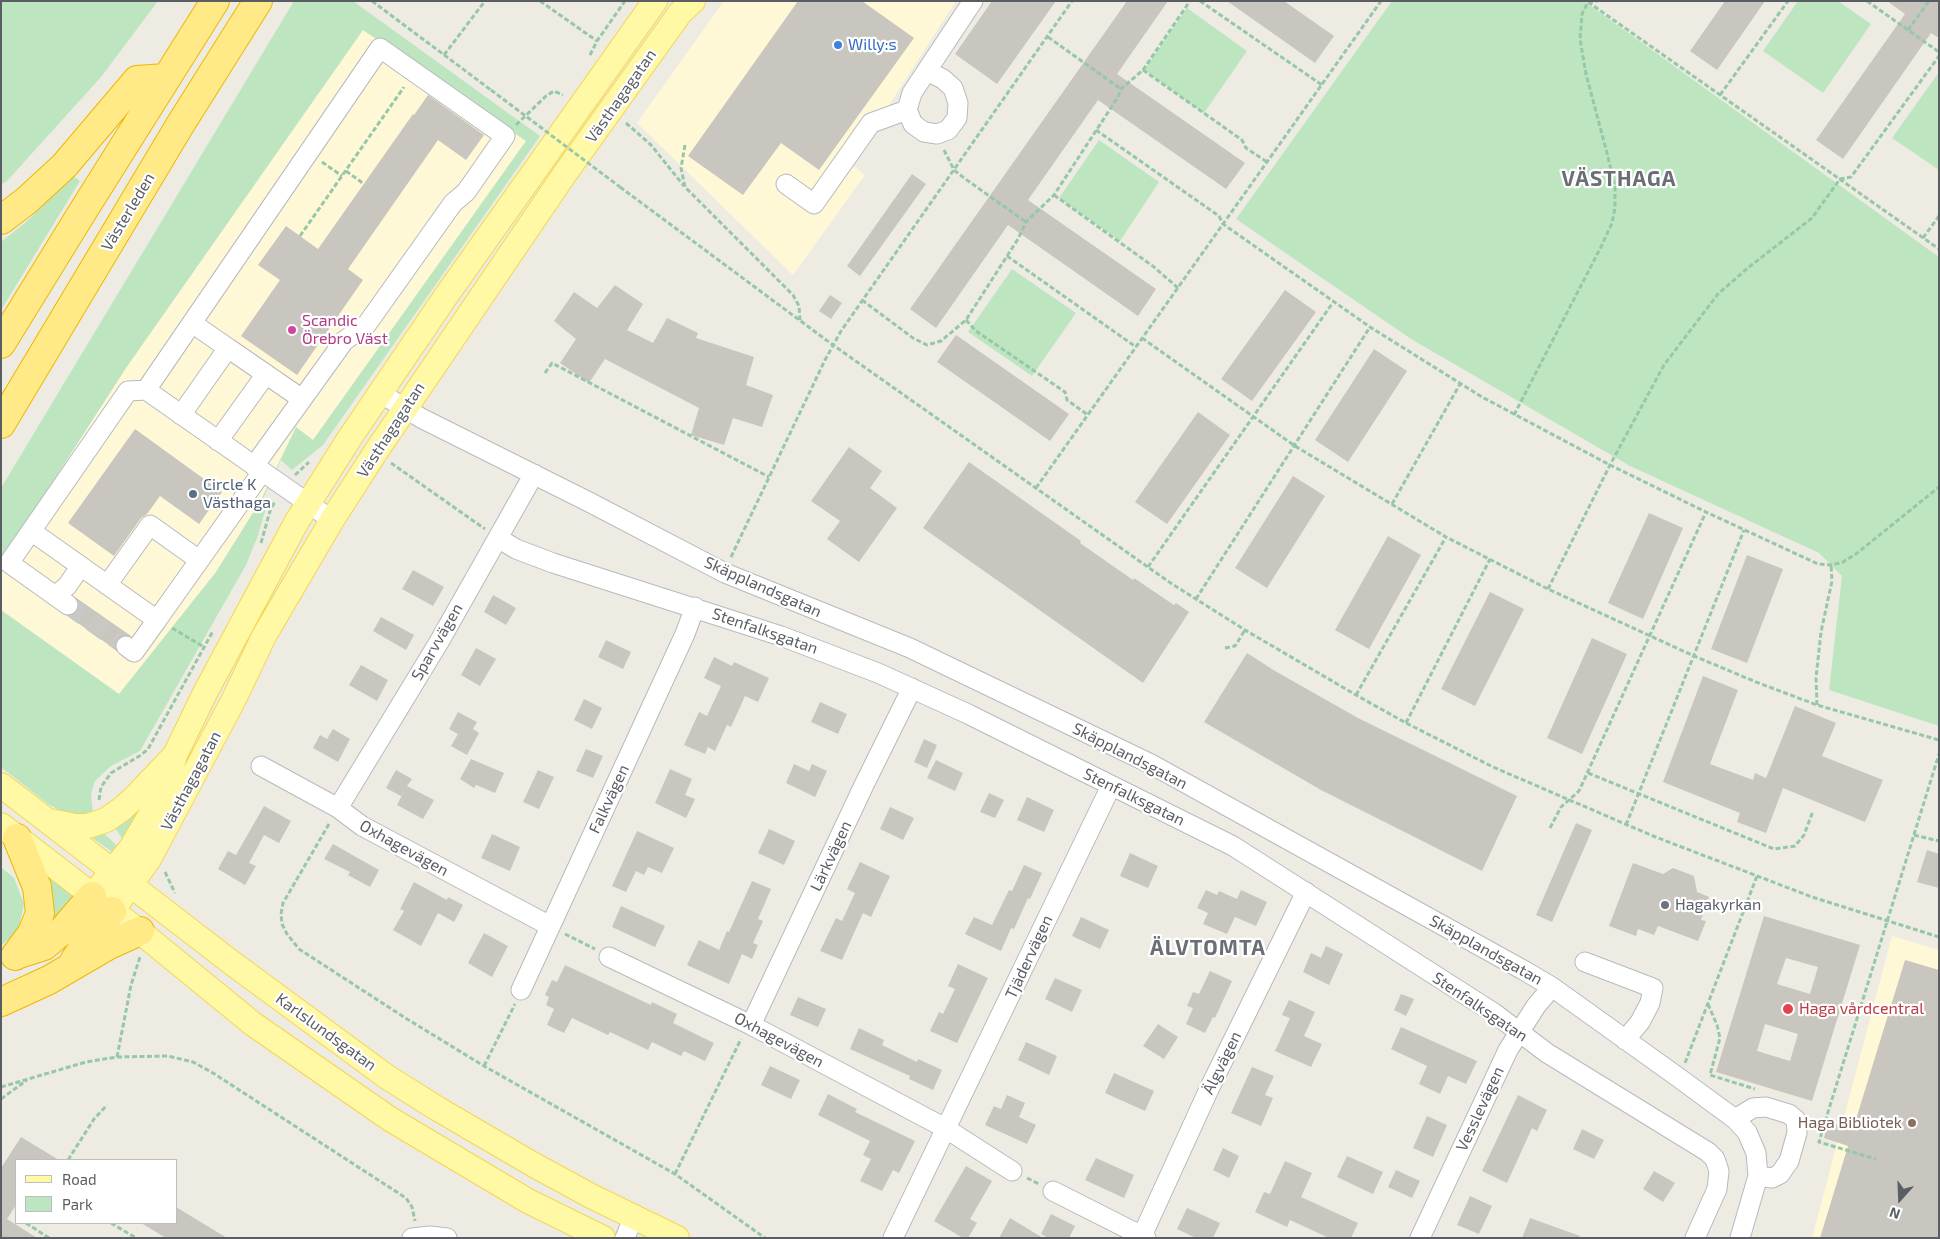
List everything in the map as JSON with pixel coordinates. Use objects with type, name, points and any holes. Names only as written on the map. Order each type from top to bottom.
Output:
[{"type":"highway","points":[[1,344],[215,1]]},
{"type":"highway","name":"Västerleden","points":[[1,424],[180,125],[258,1]]},
{"type":"highway","points":[[1,220],[26,201],[64,166],[137,80],[166,78]]},
{"type":"highway","points":[[8,959],[32,933],[40,913],[37,888],[9,831]]},
{"type":"highway","points":[[8,959],[44,946],[63,930],[102,904]]},
{"type":"highway","points":[[70,966],[92,934],[102,904]]},
{"type":"highway","points":[[1,1002],[49,980],[70,966],[109,945],[140,932]]},
{"type":"main road","name":"Västhagagatan","points":[[102,904],[112,871],[131,848],[166,788],[175,755],[205,693],[251,605],[308,504],[380,393],[655,1]]},
{"type":"main road","name":"Västhagagatan","points":[[102,904],[132,885],[154,851],[234,700],[264,636],[374,453],[628,86],[680,13],[693,1]]},
{"type":"main road","points":[[45,819],[62,824],[88,826],[106,820],[136,796],[175,755]]},
{"type":"main road","name":"Karlslundsgatan","points":[[1,785],[232,963],[387,1077],[438,1109],[591,1196],[677,1238]]},
{"type":"main road","points":[[9,831],[140,932],[253,1024],[390,1120],[528,1200],[603,1238]]},
{"type":"street","points":[[927,71],[943,79],[953,88],[958,103],[957,118],[948,130],[936,134],[924,132],[913,124],[907,110],[912,93],[972,1]]},
{"type":"street","points":[[126,646],[134,652],[199,560],[302,399],[344,341],[367,324],[453,203],[466,192],[505,136],[380,48],[146,390]]},
{"type":"street","points":[[786,184],[814,204],[871,123],[907,110]]},
{"type":"street","points":[[192,323],[302,399]]},
{"type":"street","points":[[181,415],[228,348]]},
{"type":"street","points":[[218,441],[266,374]]},
{"type":"street","points":[[81,566],[67,586],[61,600],[9,563],[128,391],[146,390],[332,520]]},
{"type":"street","name":"Skäpplandsgatan","points":[[380,393],[404,408],[725,573],[910,648],[1151,764],[1552,987],[1735,1119],[1747,1132],[1756,1153],[1758,1176],[1740,1238]]},
{"type":"street","name":"Sparvvägen","points":[[338,808],[439,642],[534,474]]},
{"type":"street","points":[[107,585],[150,525],[199,560]]},
{"type":"street","points":[[32,530],[156,620]]},
{"type":"street","name":"Stenfalksgatan","points":[[498,538],[516,549],[553,563],[695,607],[829,653],[912,688],[1233,846],[1494,1013],[1547,1053],[1702,1148],[1715,1159],[1719,1171],[1717,1189],[1695,1238]]},
{"type":"street","name":"Falkvägen","points":[[521,990],[685,634],[695,607]]},
{"type":"street","name":"Lärkvägen","points":[[751,1025],[912,688]]},
{"type":"street","name":"Oxhagevägen","points":[[261,766],[338,808],[362,826],[550,926]]},
{"type":"street","name":"Tjädervägen","points":[[946,1128],[976,1070],[1111,786]]},
{"type":"street","name":"Älgvägen","points":[[1144,1237],[1210,1087],[1306,892]]},
{"type":"street","name":"Oxhagevägen","points":[[609,957],[751,1025],[946,1128],[1012,1170]]},
{"type":"street","points":[[1585,962],[1653,988],[1650,1003],[1640,1022],[1625,1040]]},
{"type":"street","name":"Vesslevägen","points":[[1420,1238],[1508,1050],[1518,1032],[1552,987]]},
{"type":"street","points":[[1735,1119],[1753,1108],[1766,1107],[1789,1114],[1796,1120],[1797,1133],[1789,1161],[1780,1174],[1772,1178],[1758,1176]]},
{"type":"street","points":[[893,1238],[946,1128]]},
{"type":"street","points":[[1053,1191],[1144,1237]]},
{"type":"street","points":[[625,1238],[634,1216]]},
{"type":"street","points":[[415,1237],[447,1238]]},
{"type":"path","points":[[372,1],[833,345],[1148,567],[1196,600],[1245,630],[1406,723],[1492,767],[1626,825],[1756,876],[1812,897],[1939,937]]},
{"type":"path","points":[[444,55],[485,1]]},
{"type":"path","points":[[540,1],[597,41],[625,1]]},
{"type":"path","points":[[725,573],[833,345],[862,300],[1072,1]]},
{"type":"path","points":[[862,300],[913,338],[927,345],[941,341],[966,320],[1018,239],[1026,222],[1054,195],[1121,89],[1143,70],[1190,1]]},
{"type":"path","points":[[1200,1],[1322,85]]},
{"type":"path","points":[[1036,488],[1381,1]]},
{"type":"path","points":[[1588,2],[1597,1]]},
{"type":"path","points":[[1720,95],[1788,1]]},
{"type":"path","points":[[1868,1],[1939,52]]},
{"type":"path","points":[[1908,30],[1929,1]]},
{"type":"path","points":[[1588,2],[1939,249]]},
{"type":"path","points":[[1514,415],[1602,245],[1612,223],[1616,208],[1611,170],[1586,74],[1580,39],[1582,14],[1588,2]]},
{"type":"path","points":[[1048,36],[1121,89]]},
{"type":"path","points":[[1548,589],[1610,465],[1664,365],[1718,294],[1749,267],[1812,218],[1840,179],[1851,177],[1939,56]]},
{"type":"path","points":[[1143,70],[1242,140],[1246,148],[1267,162]]},
{"type":"path","points":[[300,236],[415,72]]},
{"type":"path","points":[[505,136],[546,96],[554,91],[569,98]]},
{"type":"path","points":[[619,117],[651,145],[684,187],[793,295],[799,306],[800,320]]},
{"type":"path","points":[[1096,130],[1219,216],[1223,224],[1334,302],[1460,384],[1514,415],[1610,465],[1818,564],[1831,565],[1843,562],[1856,554],[1939,487]]},
{"type":"path","points":[[936,134],[954,170],[1026,222]]},
{"type":"path","points":[[684,187],[681,168],[685,145]]},
{"type":"path","points":[[308,153],[342,176]]},
{"type":"path","points":[[346,171],[364,184]]},
{"type":"path","points":[[1054,195],[1154,267],[1178,288]]},
{"type":"path","points":[[1923,238],[1939,216]]},
{"type":"path","points":[[1007,256],[1136,347]]},
{"type":"path","points":[[1148,567],[1334,302]]},
{"type":"path","points":[[966,320],[976,331],[1065,392],[1067,400],[1088,415]]},
{"type":"path","points":[[1196,600],[1370,327]]},
{"type":"path","points":[[1142,338],[1295,446],[1446,537],[1548,589],[1694,656],[1818,705],[1939,740]]},
{"type":"path","points":[[545,373],[552,363],[770,477]]},
{"type":"path","points":[[1392,504],[1460,384]]},
{"type":"path","points":[[374,453],[498,538]]},
{"type":"path","points":[[260,544],[270,511],[285,488],[310,460]]},
{"type":"path","points":[[1550,828],[1561,807],[1579,791],[1588,773],[1706,512]]},
{"type":"path","points":[[1626,825],[1744,530]]},
{"type":"path","points":[[1356,694],[1446,537]]},
{"type":"path","points":[[1406,723],[1490,559]]},
{"type":"path","points":[[1818,705],[1816,678],[1821,632],[1832,581],[1831,565]]},
{"type":"path","points":[[156,620],[204,647]]},
{"type":"path","points":[[106,820],[100,802],[103,782],[111,773],[148,749],[213,630]]},
{"type":"path","points":[[1225,648],[1235,646],[1245,630]]},
{"type":"path","points":[[1876,1159],[1819,1142],[1939,754]]},
{"type":"path","points":[[1588,773],[1774,849],[1795,846],[1804,835],[1813,811]]},
{"type":"path","points":[[338,808],[284,903],[281,914],[286,934],[306,954],[484,1066],[675,1174],[765,1238]]},
{"type":"path","points":[[1914,835],[1939,841]]},
{"type":"path","points":[[1675,1075],[1684,1067],[1756,876]]},
{"type":"path","points":[[550,926],[609,957]]},
{"type":"path","points":[[117,1056],[131,986]]},
{"type":"path","points":[[1708,1004],[1720,1038],[1710,1075],[1756,1090]]},
{"type":"path","points":[[484,1066],[507,1023]]},
{"type":"path","points":[[675,1174],[743,1033],[751,1025]]},
{"type":"path","points":[[1,1087],[86,1062],[117,1056],[168,1056],[193,1062],[406,1198],[412,1207],[415,1237]]},
{"type":"path","points":[[1,1099],[30,1078]]},
{"type":"path","points":[[69,1159],[94,1119],[107,1105]]},
{"type":"path","points":[[1796,1120],[1824,1125]]},
{"type":"path","points":[[1012,1170],[1053,1191]]},
{"type":"path","points":[[28,1224],[49,1238]]},
{"type":"path","points":[[113,1224],[136,1238]]},
{"type":"shaded area","points":[[724,1],[956,1],[851,164],[865,175],[793,275],[637,123]]},
{"type":"shaded area","points":[[363,30],[526,141],[313,440],[296,428],[261,500],[216,572],[119,694],[1,610],[1,562],[126,368]]},
{"type":"shaded area","points":[[1892,936],[1939,950],[1939,1238],[1812,1238]]},
{"type":"green space","points":[[1,1],[158,1],[101,77],[7,181],[1,185]]},
{"type":"green space","points":[[294,1],[353,1],[540,136],[323,445],[292,470],[281,460],[262,501],[267,505],[246,565],[140,751],[111,766],[95,781],[91,794],[93,815],[69,815],[48,804],[1,767],[1,610],[119,694],[216,572],[261,500],[296,427],[313,440],[526,141],[363,30],[126,368],[1,562],[1,488]]},
{"type":"green space","points":[[1392,1],[1584,1],[1939,257],[1939,726],[1829,690],[1842,576],[1819,553],[1630,466],[1411,339],[1236,219]]},
{"type":"green space","points":[[1798,1],[1838,1],[1871,24],[1823,93],[1763,51]]},
{"type":"green space","points":[[1187,8],[1247,51],[1204,113],[1144,70]]},
{"type":"green space","points":[[1939,72],[1939,170],[1892,138]]},
{"type":"green space","points":[[1099,140],[1159,182],[1120,241],[1059,198]]},
{"type":"green space","points":[[73,176],[80,181],[1,310],[1,242],[26,222]]},
{"type":"green space","points":[[1012,269],[1076,313],[1032,376],[968,332]]},
{"type":"green space","points":[[144,805],[125,838],[121,837],[113,825]]},
{"type":"green space","points":[[102,831],[118,847],[114,853],[91,837]]},
{"type":"green space","points":[[1,867],[14,878],[24,904],[18,931],[1,946]]},
{"type":"green space","points":[[43,871],[77,898],[51,929]]},
{"type":"building","points":[[798,1],[862,1],[914,38],[819,170],[781,143],[743,195],[688,156]]},
{"type":"building","points":[[992,1],[1056,1],[997,84],[955,54]]},
{"type":"building","points":[[1127,1],[1168,1],[1117,74],[1245,163],[1226,189],[1098,100],[1028,200],[1156,289],[1138,316],[1008,225],[936,328],[910,309]]},
{"type":"building","points":[[1227,1],[1284,1],[1334,36],[1315,63]]},
{"type":"building","points":[[1725,1],[1765,1],[1717,70],[1690,51]]},
{"type":"building","points":[[1887,1],[1939,1],[1939,38],[1931,33],[1843,159],[1816,140],[1905,14]]},
{"type":"building","points":[[428,95],[484,135],[466,160],[438,140],[348,269],[363,280],[297,375],[241,336],[280,280],[258,265],[286,226],[318,249]]},
{"type":"building","points":[[912,174],[926,184],[860,276],[847,266]]},
{"type":"building","points":[[615,285],[643,304],[627,330],[653,343],[667,318],[698,333],[696,338],[754,357],[746,385],[773,395],[762,427],[733,418],[724,445],[691,435],[699,408],[605,359],[589,383],[560,363],[576,339],[554,321],[574,292],[597,308]]},
{"type":"building","points":[[1285,290],[1316,312],[1252,401],[1221,379]]},
{"type":"building","points":[[830,295],[842,303],[831,319],[819,311]]},
{"type":"building","points":[[956,335],[1069,414],[1050,441],[937,362]]},
{"type":"building","points":[[1374,349],[1407,371],[1348,462],[1315,440]]},
{"type":"building","points":[[1198,412],[1230,435],[1167,524],[1135,502]]},
{"type":"building","points":[[135,429],[222,492],[199,524],[160,496],[147,514],[141,518],[114,556],[68,523]]},
{"type":"building","points":[[849,447],[882,471],[870,488],[897,508],[859,562],[827,539],[840,521],[811,501]]},
{"type":"building","points":[[969,462],[1133,580],[1134,578],[1174,605],[1176,603],[1189,612],[1143,683],[923,528]]},
{"type":"building","points":[[1293,476],[1325,496],[1267,588],[1235,568]]},
{"type":"building","points":[[1649,513],[1683,528],[1643,619],[1608,603]]},
{"type":"building","points":[[1388,536],[1421,555],[1369,649],[1335,630]]},
{"type":"building","points":[[1747,555],[1783,569],[1747,663],[1711,649]]},
{"type":"building","points":[[413,570],[444,587],[433,606],[402,589]]},
{"type":"building","points":[[1490,592],[1524,609],[1475,706],[1441,689]]},
{"type":"building","points":[[493,595],[516,608],[506,625],[484,612]]},
{"type":"building","points":[[75,597],[131,636],[122,636],[117,639],[115,644],[116,650],[68,616],[73,615],[79,606]]},
{"type":"building","points":[[381,617],[414,635],[406,650],[373,631]]},
{"type":"building","points":[[1592,638],[1627,654],[1582,754],[1547,738]]},
{"type":"building","points":[[606,640],[631,652],[623,669],[598,657]]},
{"type":"building","points":[[476,648],[496,659],[480,686],[461,675]]},
{"type":"building","points":[[1247,653],[1358,718],[1517,796],[1482,871],[1321,790],[1204,722]]},
{"type":"building","points":[[714,657],[732,666],[734,662],[769,678],[758,702],[745,696],[731,727],[727,725],[715,751],[708,747],[705,754],[684,745],[699,712],[707,716],[721,686],[704,678]]},
{"type":"building","points":[[361,665],[388,680],[377,701],[349,685]]},
{"type":"building","points":[[1703,676],[1738,690],[1710,764],[1753,780],[1755,773],[1766,778],[1795,706],[1836,723],[1822,756],[1883,780],[1865,822],[1783,788],[1766,833],[1737,822],[1740,813],[1663,782]]},
{"type":"building","points":[[584,699],[602,708],[592,729],[574,720]]},
{"type":"building","points":[[820,702],[847,714],[838,734],[811,722]]},
{"type":"building","points":[[458,712],[477,722],[473,729],[479,733],[467,755],[451,746],[458,734],[449,729]]},
{"type":"building","points":[[333,729],[350,739],[338,762],[313,748],[320,735],[327,739]]},
{"type":"building","points":[[924,739],[937,745],[927,768],[914,762]]},
{"type":"building","points":[[586,749],[603,756],[593,778],[576,771]]},
{"type":"building","points":[[471,759],[504,773],[495,793],[476,785],[474,788],[460,779]]},
{"type":"building","points":[[936,760],[963,773],[955,791],[927,778]]},
{"type":"building","points":[[794,764],[809,771],[812,764],[827,771],[815,797],[786,783]]},
{"type":"building","points":[[670,769],[692,779],[685,795],[695,799],[686,818],[655,803]]},
{"type":"building","points":[[396,770],[412,779],[407,786],[434,800],[423,819],[397,805],[404,791],[401,796],[386,788]]},
{"type":"building","points":[[538,770],[554,777],[539,809],[523,802]]},
{"type":"building","points":[[989,793],[1004,800],[995,818],[980,812]]},
{"type":"building","points":[[1027,797],[1054,810],[1044,832],[1017,820]]},
{"type":"building","points":[[264,806],[291,821],[279,843],[264,835],[249,863],[256,866],[245,885],[218,869],[228,851],[236,855]]},
{"type":"building","points":[[890,807],[914,818],[903,840],[880,829]]},
{"type":"building","points":[[1576,823],[1592,830],[1552,922],[1536,915]]},
{"type":"building","points":[[769,829],[795,841],[784,865],[758,853]]},
{"type":"building","points":[[637,831],[674,848],[662,873],[648,867],[644,875],[636,871],[626,892],[612,886]]},
{"type":"building","points":[[492,834],[520,847],[510,871],[481,858]]},
{"type":"building","points":[[333,844],[379,870],[370,887],[348,875],[350,872],[324,859]]},
{"type":"building","points":[[1927,850],[1939,854],[1939,888],[1917,882]]},
{"type":"building","points":[[1130,853],[1158,866],[1148,888],[1120,876]]},
{"type":"building","points":[[860,862],[890,876],[871,917],[863,913],[842,960],[820,951],[836,918],[842,921],[855,893],[847,889]]},
{"type":"building","points":[[1633,863],[1663,874],[1673,868],[1694,876],[1697,892],[1709,897],[1701,920],[1706,921],[1698,941],[1658,926],[1654,935],[1638,929],[1636,936],[1609,926]]},
{"type":"building","points":[[1024,865],[1042,873],[1014,929],[1011,928],[1001,951],[965,934],[974,917],[992,925],[1009,890],[1012,891]]},
{"type":"building","points":[[752,881],[771,889],[758,919],[763,921],[753,943],[758,945],[752,959],[742,954],[729,984],[687,965],[699,940],[719,950]]},
{"type":"building","points":[[414,882],[447,900],[448,897],[463,905],[454,922],[438,913],[421,946],[393,930],[404,911],[400,909]]},
{"type":"building","points":[[1206,890],[1217,895],[1219,891],[1237,899],[1241,890],[1267,902],[1256,926],[1235,917],[1227,934],[1203,924],[1208,913],[1197,908]]},
{"type":"building","points":[[621,906],[665,926],[655,947],[612,927]]},
{"type":"building","name":"Haga vårdcentral","points":[[1764,916],[1860,945],[1812,1101],[1716,1072]],"holes":[[[1786,958],[1818,967],[1810,994],[1777,984]],[[1765,1024],[1798,1034],[1790,1061],[1757,1051]]]},
{"type":"building","points":[[1081,917],[1109,930],[1100,949],[1072,936]]},
{"type":"building","points":[[484,933],[508,946],[492,977],[468,963]]},
{"type":"building","points":[[1326,946],[1343,954],[1329,985],[1303,972],[1311,953],[1321,958]]},
{"type":"building","points":[[1905,960],[1939,970],[1939,1238],[1820,1238],[1848,1146],[1824,1138],[1828,1122],[1853,1129]]},
{"type":"building","points":[[958,964],[988,978],[957,1043],[930,1031],[939,1012],[943,1014],[955,989],[948,986]]},
{"type":"building","points":[[565,965],[651,1005],[652,1002],[677,1014],[673,1023],[714,1043],[705,1061],[684,1051],[681,1056],[652,1042],[648,1050],[610,1032],[608,1035],[572,1018],[564,1033],[547,1025],[554,1009],[546,1005],[549,997],[545,995],[552,980],[557,982]]},
{"type":"building","points":[[1210,971],[1232,981],[1215,1018],[1213,1017],[1205,1033],[1186,1024],[1193,1008],[1187,1006],[1193,992],[1199,994]]},
{"type":"building","points":[[1055,978],[1082,990],[1072,1012],[1045,999]]},
{"type":"building","points":[[1401,994],[1414,999],[1406,1016],[1394,1010]]},
{"type":"building","points":[[798,997],[826,1009],[818,1027],[790,1015]]},
{"type":"building","points":[[1289,1000],[1315,1012],[1304,1036],[1322,1044],[1311,1067],[1275,1051],[1290,1018],[1282,1015]]},
{"type":"building","points":[[1158,1024],[1178,1037],[1164,1059],[1143,1046]]},
{"type":"building","points":[[1401,1027],[1477,1061],[1466,1084],[1448,1076],[1440,1094],[1419,1084],[1427,1066],[1391,1049]]},
{"type":"building","points":[[859,1028],[884,1040],[882,1045],[917,1062],[918,1059],[942,1070],[933,1090],[909,1079],[910,1076],[850,1049]]},
{"type":"building","points":[[1026,1042],[1057,1056],[1049,1075],[1018,1060]]},
{"type":"building","points":[[770,1066],[800,1080],[791,1099],[761,1085]]},
{"type":"building","points":[[1252,1067],[1274,1076],[1265,1095],[1273,1098],[1261,1126],[1231,1113]]},
{"type":"building","points":[[1114,1073],[1154,1091],[1145,1111],[1105,1093]]},
{"type":"building","points":[[828,1094],[857,1109],[855,1112],[915,1141],[899,1173],[893,1170],[882,1191],[860,1181],[871,1159],[863,1155],[870,1141],[818,1115]]},
{"type":"building","points":[[1007,1095],[1025,1103],[1019,1117],[1036,1125],[1027,1144],[985,1125],[994,1106],[1001,1109]]},
{"type":"building","points":[[1518,1095],[1547,1110],[1537,1131],[1532,1128],[1507,1183],[1482,1171]]},
{"type":"building","points":[[1427,1116],[1447,1125],[1433,1157],[1413,1148]]},
{"type":"building","points":[[1582,1129],[1604,1140],[1594,1159],[1573,1149]]},
{"type":"building","points":[[21,1137],[57,1159],[15,1159],[15,1207],[7,1219],[37,1238],[1,1238],[1,1168]]},
{"type":"building","points":[[1223,1148],[1239,1156],[1229,1178],[1213,1170]]},
{"type":"building","points":[[1347,1156],[1383,1172],[1373,1194],[1337,1177]]},
{"type":"building","points":[[1096,1158],[1134,1175],[1124,1198],[1085,1180]]},
{"type":"building","points":[[1285,1161],[1312,1173],[1301,1197],[1358,1223],[1351,1238],[1329,1238],[1290,1220],[1287,1227],[1255,1212],[1264,1192],[1270,1194]]},
{"type":"building","points":[[966,1166],[992,1181],[970,1219],[977,1223],[968,1238],[963,1238],[934,1221]]},
{"type":"building","points":[[1396,1170],[1420,1181],[1412,1198],[1388,1187]]},
{"type":"building","points":[[1654,1171],[1675,1183],[1663,1202],[1643,1189]]},
{"type":"building","points":[[1470,1196],[1492,1206],[1479,1234],[1457,1225]]},
{"type":"building","points":[[178,1208],[227,1238],[166,1238],[143,1224],[178,1224]]},
{"type":"building","points":[[1187,1208],[1220,1223],[1213,1238],[1196,1238],[1177,1229]]},
{"type":"building","points":[[1051,1214],[1075,1226],[1069,1238],[1048,1238],[1041,1234]]},
{"type":"building","points":[[1010,1218],[1043,1238],[999,1238]]},
{"type":"building","points":[[1530,1218],[1580,1236],[1579,1238],[1522,1238]]},
{"type":"tunnel","points":[[68,605],[126,646]]},
{"type":"place","name":"Willy:s","points":[[838,45]]},
{"type":"place","name":"Scandic Örebro Väst","points":[[292,330]]},
{"type":"place","name":"Circle K Västhaga","points":[[193,494]]},
{"type":"place","name":"Hagakyrkan","points":[[1665,905]]},
{"type":"place","name":"Haga vårdcentral","points":[[1788,1009]]},
{"type":"place","name":"Haga Bibliotek","points":[[1912,1123]]},
{"type":"district","name":"VÄSTHAGA","points":[[1619,179]]},
{"type":"district","name":"ÄLVTOMTA","points":[[1208,948]]}]
